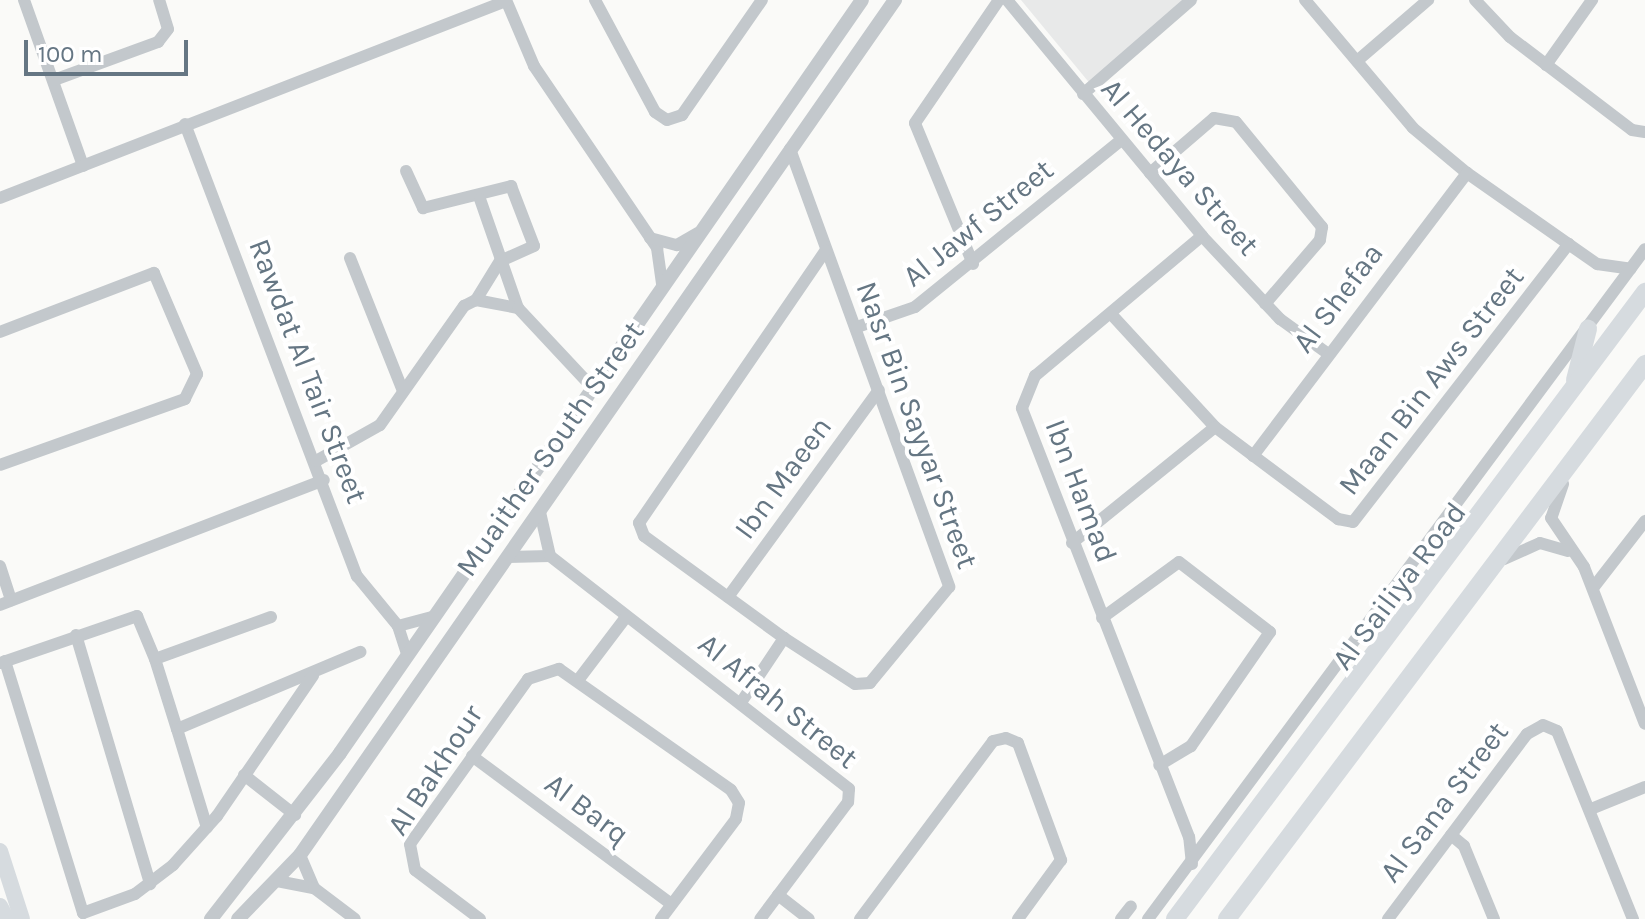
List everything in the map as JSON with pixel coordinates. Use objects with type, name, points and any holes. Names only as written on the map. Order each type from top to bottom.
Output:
[{"type":"main road","name":"Al Sailiya Road","points":[[1175,919],[1572,394],[1645,292]]},
{"type":"main road","points":[[1572,394],[1588,329]]},
{"type":"main road","name":"Al Sailiya Road","points":[[1227,919],[1645,364]]},
{"type":"main road","points":[[0,851],[22,919]]},
{"type":"main road","points":[[0,906],[7,919]]},
{"type":"street","points":[[24,0],[83,166]]},
{"type":"street","points":[[54,80],[158,42],[168,29],[159,0]]},
{"type":"street","points":[[0,198],[506,0],[534,66],[641,232],[661,256],[662,285]]},
{"type":"street","points":[[595,0],[655,112],[667,120],[682,115],[754,3]]},
{"type":"street","name":"Muaither South Street","points":[[238,919],[300,855],[895,0]]},
{"type":"street","points":[[973,264],[915,123],[999,0]]},
{"type":"street","name":"Al Hedaya Street","points":[[1007,0],[1202,236],[1265,304],[1327,353]]},
{"type":"street","points":[[1083,94],[1191,0]]},
{"type":"street","points":[[1305,0],[1413,128],[1467,173],[1597,264],[1613,294]]},
{"type":"street","points":[[1357,61],[1428,0]]},
{"type":"street","points":[[1475,0],[1546,65],[1645,132]]},
{"type":"street","points":[[1546,65],[1592,0]]},
{"type":"street","name":"Muaither South Street","points":[[211,919],[295,815],[861,1]]},
{"type":"street","points":[[1150,173],[1214,118],[1236,122],[1322,227],[1265,304]]},
{"type":"street","name":"Rawdat Al Tair Street","points":[[185,124],[324,480],[357,576],[398,626],[407,654]]},
{"type":"street","name":"Al Jawf Street","points":[[857,327],[915,307],[973,264],[1121,140]]},
{"type":"street","name":"Nasr Bin Sayyar Street","points":[[790,149],[799,183],[857,327],[949,587],[870,683],[855,684],[784,638],[644,536],[639,523],[825,251]]},
{"type":"street","points":[[316,461],[364,440],[464,306],[476,300],[500,261],[529,252],[533,239],[511,186],[480,199],[462,196],[423,208],[406,171]]},
{"type":"street","name":"Al Shefaa","points":[[1253,456],[1327,353],[1467,173]]},
{"type":"street","points":[[767,183],[799,183]]},
{"type":"street","points":[[480,199],[518,308],[592,387]]},
{"type":"street","points":[[641,232],[669,246],[700,231]]},
{"type":"street","name":"Ibn Hamad","points":[[1192,864],[1185,828],[1022,408],[1025,390],[1202,236]]},
{"type":"street","name":"Maan Bin Aws Street","points":[[1112,315],[1215,427],[1338,519],[1361,517],[1569,244]]},
{"type":"street","name":"Al Sailiya Road","points":[[1148,919],[1214,835],[1645,249]]},
{"type":"street","points":[[350,258],[403,391]]},
{"type":"street","points":[[1597,264],[1631,269]]},
{"type":"street","points":[[0,332],[154,273],[197,374],[185,399],[0,465]]},
{"type":"street","points":[[476,300],[518,308]]},
{"type":"street","name":"Ibn Maeen","points":[[728,597],[879,390]]},
{"type":"street","points":[[1072,543],[1215,427]]},
{"type":"street","points":[[1592,431],[1554,500],[1551,518],[1593,588],[1645,724]]},
{"type":"street","points":[[0,566],[6,602],[324,480]]},
{"type":"street","points":[[508,557],[550,556],[540,512]]},
{"type":"street","points":[[1593,588],[1645,521]]},
{"type":"street","points":[[1485,573],[1526,546],[1571,553]]},
{"type":"street","name":"Al Afrah Street","points":[[550,556],[626,617],[742,701],[849,789],[848,802],[760,919]]},
{"type":"street","points":[[1102,618],[1179,562],[1270,632],[1191,746],[1159,765]]},
{"type":"street","points":[[207,828],[155,659],[137,616],[2,662],[79,910],[150,884],[207,828],[313,676]]},
{"type":"street","points":[[155,659],[271,617]]},
{"type":"street","points":[[398,626],[432,617]]},
{"type":"street","points":[[626,617],[579,679],[739,803],[736,819],[661,919]]},
{"type":"street","points":[[76,635],[150,884]]},
{"type":"street","points":[[742,701],[784,638]]},
{"type":"street","points":[[177,729],[313,676],[360,652]]},
{"type":"street","name":"Al Bakhour","points":[[480,919],[408,858],[410,844],[528,679],[559,669],[579,679]]},
{"type":"street","name":"Al Sana Street","points":[[1388,919],[1527,734],[1543,725],[1557,731],[1633,919]]},
{"type":"street","points":[[860,919],[993,741],[1006,738],[1018,743],[1061,860],[1018,919]]},
{"type":"street","name":"Al Barq","points":[[472,756],[671,904]]},
{"type":"street","points":[[244,775],[295,815]]},
{"type":"street","points":[[1591,809],[1645,787]]},
{"type":"street","points":[[1185,828],[1214,835]]},
{"type":"street","points":[[1451,835],[1464,846],[1494,919]]},
{"type":"street","points":[[300,855],[314,888]]},
{"type":"street","points":[[277,881],[314,888],[355,919]]},
{"type":"street","points":[[778,895],[809,919]]},
{"type":"street","points":[[1121,919],[1131,906]]},
{"type":"shaded area","points":[[1021,0],[1198,0],[1092,86]]}]
